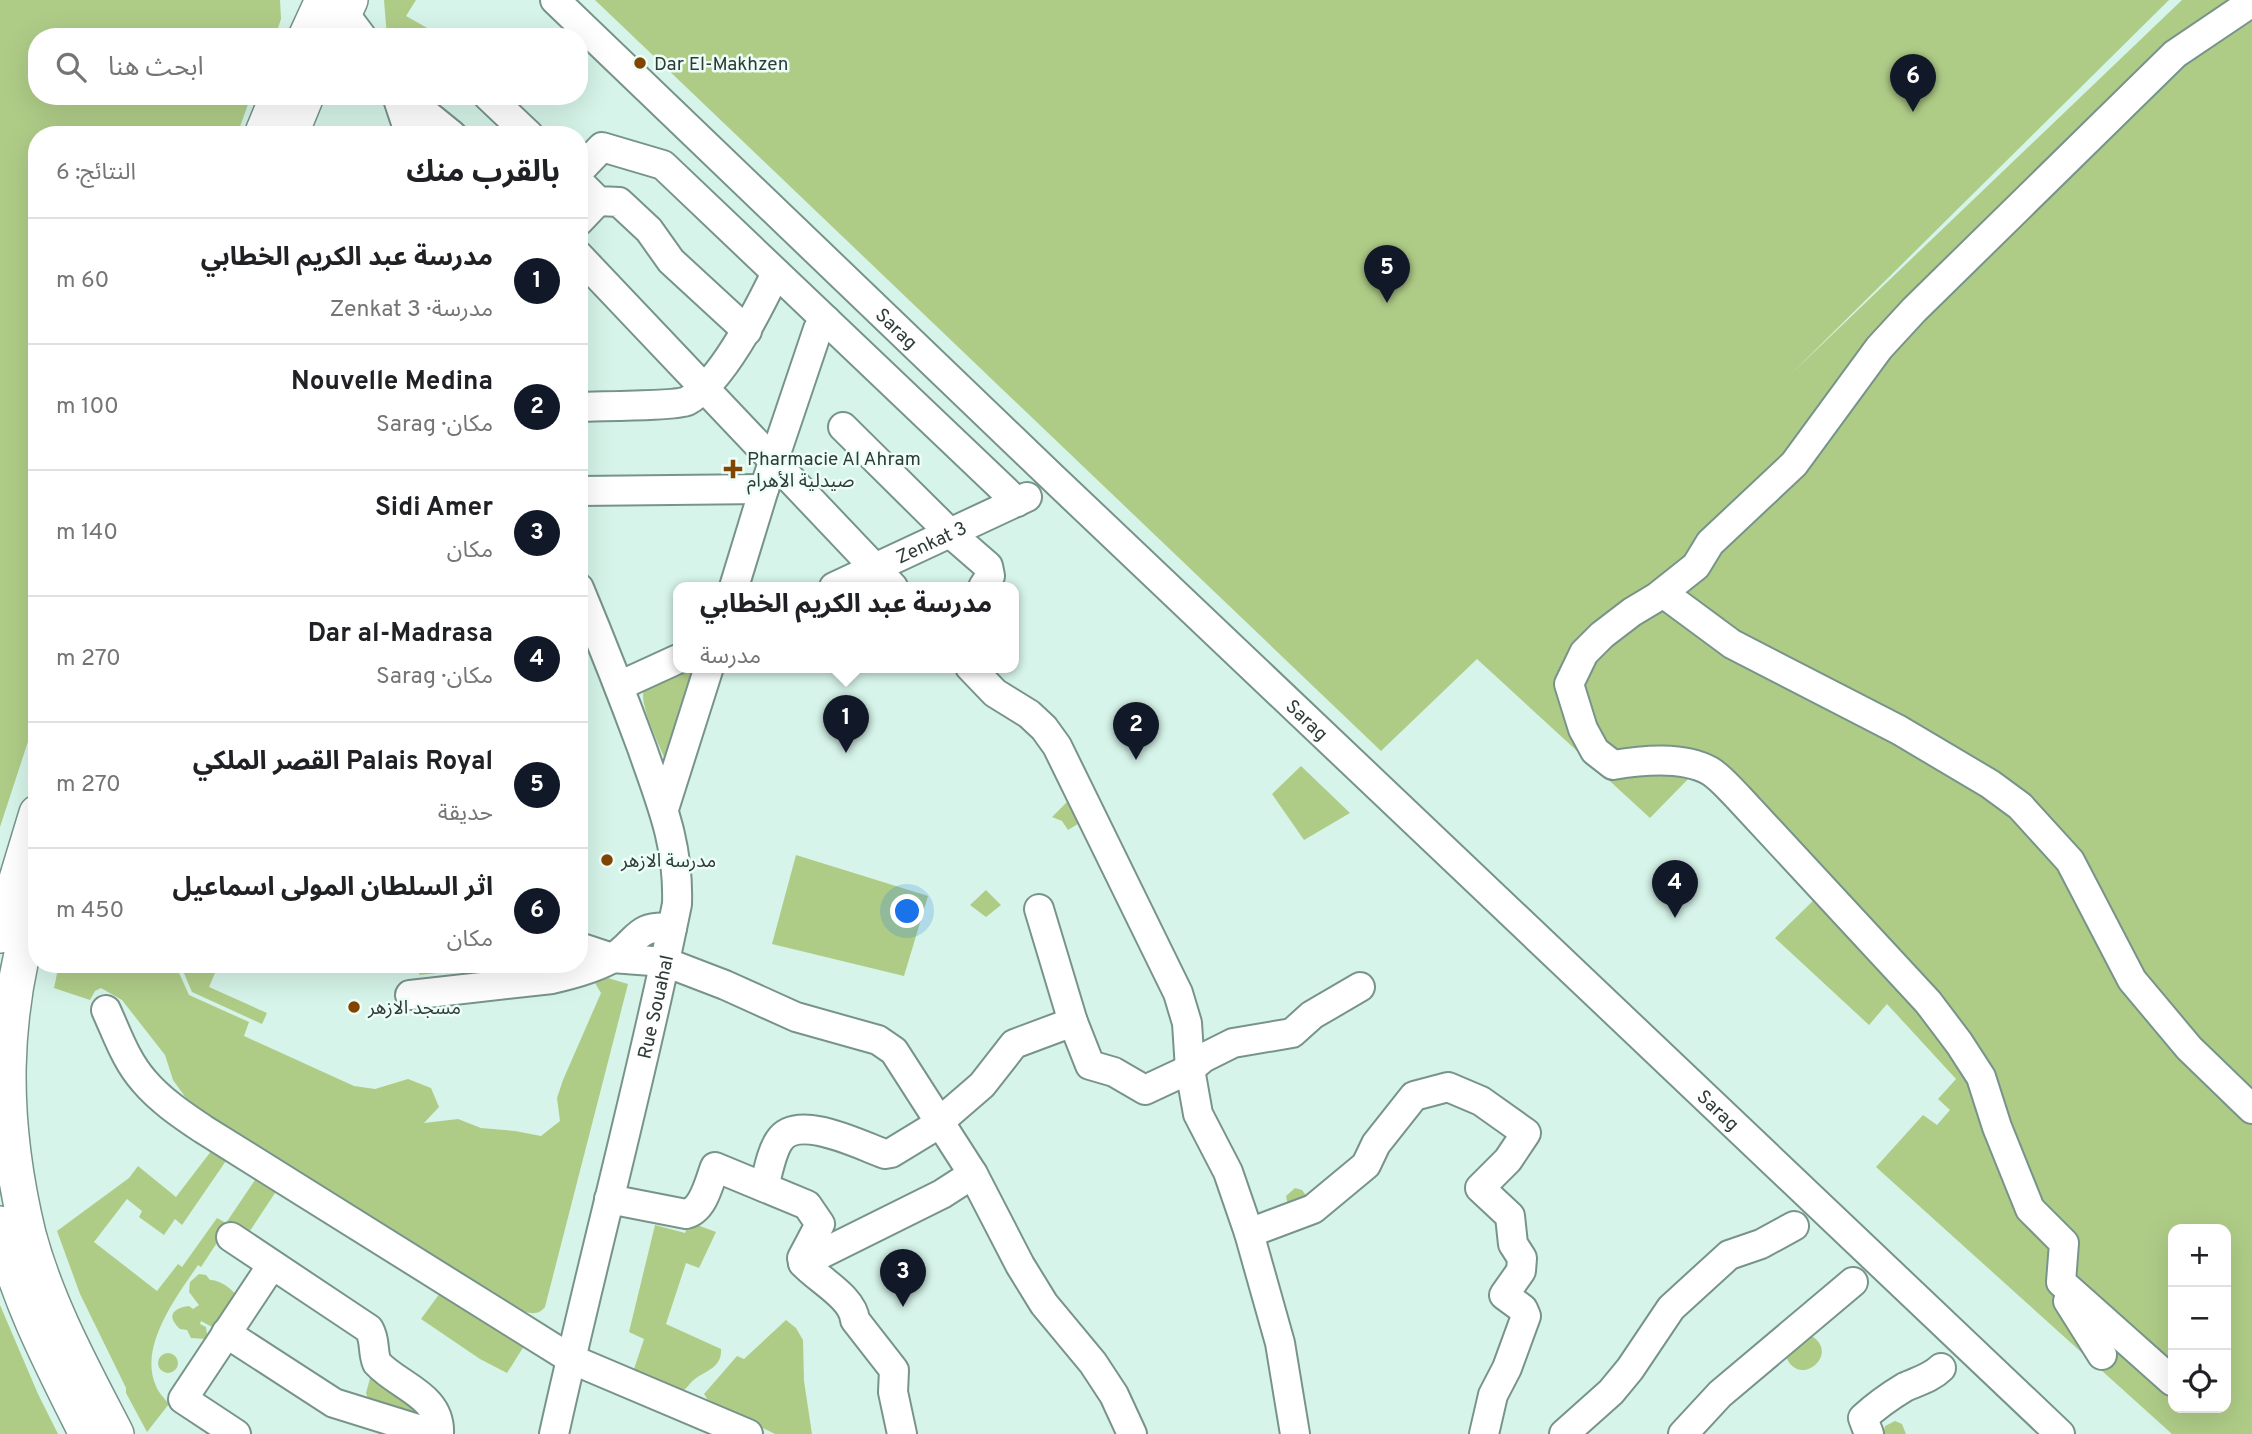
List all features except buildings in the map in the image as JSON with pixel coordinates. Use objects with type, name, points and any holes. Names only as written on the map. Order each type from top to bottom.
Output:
[{"type":"main road","points":[[317,28],[336,13]]},
{"type":"main road","points":[[266,126],[274,105]]},
{"type":"main road","points":[[294,126],[302,105]]},
{"type":"main road","points":[[0,935],[28,843]]},
{"type":"main road","points":[[28,929],[20,956],[7,1038],[8,1125],[16,1182],[28,1236],[48,1291],[70,1344],[116,1434]]},
{"type":"main road","points":[[0,1224],[9,1263],[48,1357],[87,1434]]},
{"type":"street","name":"Sarag","points":[[556,2],[583,28]]},
{"type":"street","points":[[2102,1355],[2065,1296],[2061,1282],[2064,1242],[2030,1209],[1997,1127],[1981,1077],[1928,1002],[1757,816],[1711,772],[1684,762],[1631,762],[1613,765],[1595,751],[1583,729],[1569,684],[1584,653],[1602,635],[1663,593],[1696,566],[1710,543],[1794,464],[1879,348],[1914,310],[2175,54],[2252,2]]},
{"type":"street","name":"Sarag","points":[[588,32],[2060,1434]]},
{"type":"street","points":[[400,105],[407,126]]},
{"type":"street","points":[[415,105],[441,126]]},
{"type":"street","points":[[497,105],[520,126]]},
{"type":"street","points":[[588,162],[602,147],[663,165],[826,320],[818,329],[736,582]]},
{"type":"street","points":[[588,201],[619,202],[649,230],[671,261],[747,331]]},
{"type":"street","points":[[588,265],[884,577]]},
{"type":"street","points":[[588,407],[685,402],[705,388],[747,331],[776,273]]},
{"type":"street","name":"Zenkat 3","points":[[826,320],[1022,500],[950,533],[884,577],[859,582]]},
{"type":"street","points":[[843,426],[950,533],[988,566],[990,576],[986,582]]},
{"type":"street","points":[[588,491],[764,489]]},
{"type":"street","points":[[1663,593],[1732,644],[1899,730],[2020,806],[2070,861],[2132,980],[2189,1048],[2252,1109]]},
{"type":"street","name":"Rue Souahal","points":[[554,1434],[677,904],[678,872],[664,809],[588,610]]},
{"type":"street","points":[[619,686],[673,661]]},
{"type":"street","points":[[664,809],[707,673]]},
{"type":"street","points":[[976,673],[995,693],[1029,714],[1057,746],[1178,993],[1187,1023],[1189,1069],[1198,1114],[1228,1172],[1249,1233],[1280,1343],[1295,1434]]},
{"type":"street","points":[[1039,909],[1073,1022],[1090,1065],[1114,1072],[1144,1090],[1189,1069],[1203,1058],[1233,1043],[1292,1033],[1312,1014],[1360,987]]},
{"type":"street","points":[[588,969],[612,958],[653,926],[672,928]]},
{"type":"street","points":[[588,950],[612,958],[665,962],[796,1017],[887,1044],[941,1121],[1044,1304],[1093,1363],[1114,1395],[1132,1434]]},
{"type":"street","points":[[411,995],[552,978],[572,973]]},
{"type":"street","points":[[106,1010],[128,1058],[143,1081],[171,1107],[203,1129],[571,1359],[748,1434]]},
{"type":"street","points":[[764,1187],[779,1140],[789,1132],[817,1129],[885,1154],[891,1153],[941,1121],[982,1085],[1014,1044],[1073,1022]]},
{"type":"street","points":[[1249,1233],[1313,1209],[1366,1165],[1376,1144],[1414,1096],[1448,1087],[1481,1101],[1526,1133],[1508,1160],[1480,1188],[1510,1216],[1513,1244],[1522,1258],[1521,1271],[1504,1295],[1523,1309],[1526,1316],[1507,1368],[1493,1395],[1484,1434]]},
{"type":"street","points":[[609,1199],[686,1214],[693,1213],[715,1167],[807,1205],[820,1224],[802,1258],[803,1263],[835,1290],[894,1370],[893,1392],[902,1434]]},
{"type":"street","points":[[803,1263],[942,1194],[973,1174]]},
{"type":"street","points":[[1564,1434],[1624,1377],[1671,1308],[1729,1255],[1760,1244],[1794,1226]]},
{"type":"street","points":[[226,1333],[334,1403],[437,1434],[440,1423],[431,1403],[377,1363],[373,1354],[375,1342],[369,1329],[231,1237]]},
{"type":"street","points":[[236,1434],[183,1399],[272,1265]]},
{"type":"street","points":[[1683,1434],[1720,1394],[1853,1282]]},
{"type":"street","points":[[2061,1282],[2168,1377]]},
{"type":"street","points":[[1869,1434],[1863,1418],[1880,1403],[1941,1368]]},
{"type":"green space","points":[[0,0],[280,0],[281,19],[278,28],[28,28],[28,105],[248,105],[240,126],[28,126],[28,741],[0,827]]},
{"type":"green space","points":[[384,0],[416,0],[406,16],[427,28],[386,28]]},
{"type":"green space","points":[[595,0],[2169,0],[1791,374],[2182,0],[2252,0],[2252,1434],[2172,1434],[1876,1167],[1923,1115],[1937,1125],[1950,1110],[1938,1099],[1956,1079],[1887,1004],[1869,1025],[1775,938],[1817,897],[1693,774],[1650,818],[1477,659],[1381,751]]},
{"type":"green space","points":[[676,673],[695,673],[666,762],[644,703],[645,689]]},
{"type":"green space","points":[[1301,766],[1350,813],[1304,840],[1272,794]]},
{"type":"green space","points":[[1073,796],[1086,819],[1068,830],[1062,821],[1052,817]]},
{"type":"green space","points":[[796,855],[928,896],[904,976],[772,944]]},
{"type":"green space","points":[[986,890],[1001,905],[986,917],[970,905]]},
{"type":"green space","points":[[57,973],[179,973],[189,995],[249,1022],[244,1036],[354,1086],[375,1089],[408,1079],[431,1088],[439,1107],[424,1123],[458,1119],[481,1128],[541,1136],[560,1121],[557,1098],[601,993],[595,983],[608,978],[628,984],[545,1307],[536,1313],[525,1312],[219,1122],[186,1098],[173,1080],[165,1055],[122,1000],[101,988],[95,991],[90,1000],[54,988]]},
{"type":"green space","points":[[184,973],[215,973],[209,987],[267,1013],[262,1024],[192,992]]},
{"type":"green space","points":[[215,1146],[230,1155],[182,1225],[175,1219],[164,1235],[139,1217],[142,1211],[127,1199],[94,1242],[157,1291],[178,1264],[182,1267],[217,1218],[226,1223],[257,1177],[277,1190],[246,1237],[228,1226],[201,1267],[198,1265],[162,1322],[152,1355],[152,1371],[156,1386],[169,1404],[147,1432],[80,1294],[57,1231],[129,1178],[138,1166],[176,1197]]},
{"type":"green space","points":[[1295,1188],[1302,1190],[1308,1198],[1288,1206],[1286,1196]]},
{"type":"green space","points":[[689,1222],[716,1232],[699,1268],[686,1263],[666,1324],[721,1349],[721,1355],[712,1368],[682,1391],[631,1378],[644,1339],[629,1332],[655,1225],[685,1233]]},
{"type":"green space","points":[[199,1274],[225,1285],[237,1296],[216,1329],[201,1321],[200,1324],[206,1327],[205,1339],[191,1338],[187,1330],[180,1329],[175,1324],[172,1316],[179,1308],[189,1306],[193,1309],[199,1305],[189,1292],[190,1282]]},
{"type":"green space","points":[[440,1293],[524,1346],[507,1373],[480,1359],[421,1319]]},
{"type":"green space","points":[[0,1305],[38,1394],[58,1434],[0,1434]]},
{"type":"green space","points":[[786,1320],[796,1328],[803,1340],[804,1381],[812,1434],[775,1434],[708,1400],[704,1394],[737,1356],[744,1359]]},
{"type":"green space","points":[[1810,1335],[1819,1343],[1822,1351],[1820,1359],[1814,1366],[1798,1369],[1790,1364],[1785,1353]]},
{"type":"green space","points":[[164,1353],[172,1353],[178,1363],[172,1373],[164,1373],[158,1367],[158,1359]]},
{"type":"green space","points":[[372,1371],[420,1404],[431,1424],[369,1402],[366,1393]]},
{"type":"green space","points":[[1895,1421],[1902,1424],[1906,1434],[1883,1434],[1885,1426]]},
{"type":"place","name":"Dar El-Makhzen","points":[[640,63]]},
{"type":"place","name":"اثر السلطان المولى اسماعيل","points":[[1913,112]]},
{"type":"place","name":"Palais Royal القصر الملكي","points":[[1387,303]]},
{"type":"place","name":"Pharmacie Al Ahram صيدلية الأهرام","points":[[733,469]]},
{"type":"place","name":"مدرسة عبد الكريم الخطابي","points":[[846,753]]},
{"type":"place","name":"Nouvelle Medina","points":[[1136,760]]},
{"type":"place","name":"مدرسة الازهر","points":[[607,860]]},
{"type":"place","name":"Dar al-Madrasa","points":[[1675,918]]},
{"type":"place","name":"مسجد الازهر","points":[[354,1007]]},
{"type":"place","name":"Sidi Amer","points":[[903,1307]]}]
